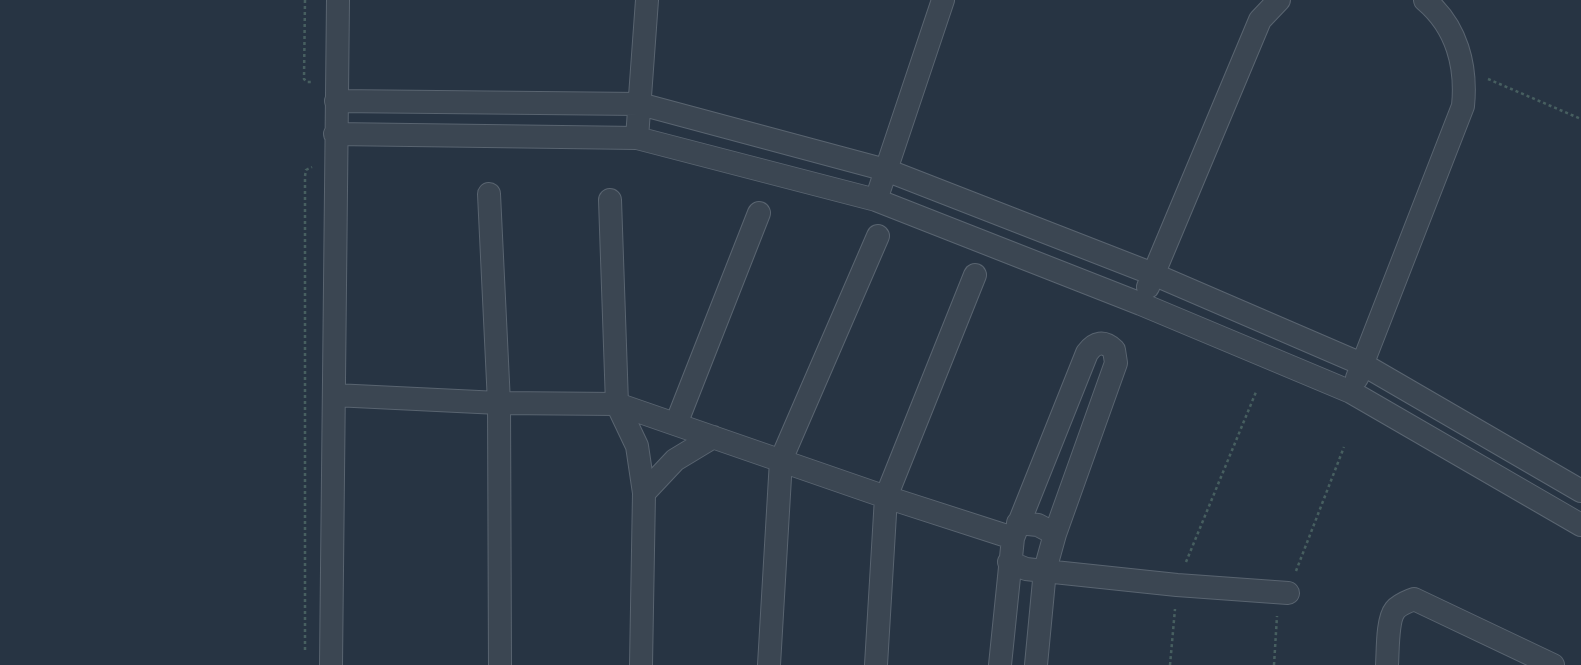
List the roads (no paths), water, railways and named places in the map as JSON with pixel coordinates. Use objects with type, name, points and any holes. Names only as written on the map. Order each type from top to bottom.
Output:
[{"type":"street","points":[[331,665],[335,134],[338,0]]},
{"type":"street","points":[[637,138],[646,0]]},
{"type":"street","points":[[876,200],[943,0]]},
{"type":"street","points":[[1141,304],[1260,20],[1279,0]]},
{"type":"street","points":[[1351,392],[1364,365],[1463,106],[1465,87],[1463,68],[1458,46],[1447,25],[1433,7],[1425,0]]},
{"type":"street","points":[[336,101],[640,104],[886,170],[1153,274],[1364,365],[1581,491]]},
{"type":"street","points":[[335,134],[637,138],[876,200],[1141,304],[1351,392],[1580,520]]},
{"type":"street","points":[[489,194],[500,403],[500,665]]},
{"type":"street","points":[[610,200],[617,404],[637,446],[644,492],[641,665]]},
{"type":"street","points":[[676,424],[759,213]]},
{"type":"street","points":[[769,665],[780,460],[878,236]]},
{"type":"street","points":[[876,665],[886,497],[976,275]]},
{"type":"street","points":[[1000,665],[1009,562],[1015,530],[1087,353],[1096,344],[1103,343],[1114,350],[1116,363],[1055,534],[1045,570],[1036,665]]},
{"type":"street","points":[[334,395],[500,403],[617,404],[886,497],[1015,530],[1038,524],[1055,534]]},
{"type":"street","points":[[644,492],[675,460],[713,437]]},
{"type":"street","points":[[1009,562],[1026,569],[1177,585],[1283,593]]},
{"type":"street","points":[[1387,665],[1390,620],[1395,610],[1403,603],[1414,600],[1553,665]]}]
